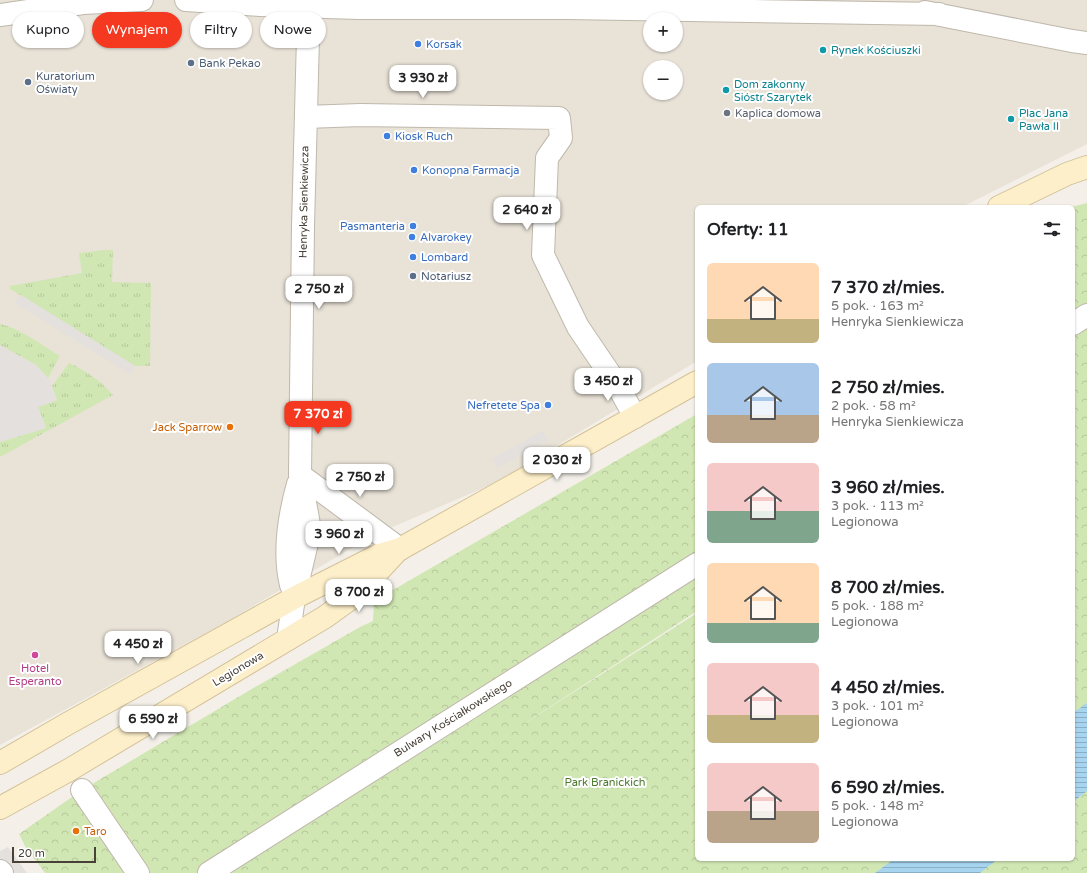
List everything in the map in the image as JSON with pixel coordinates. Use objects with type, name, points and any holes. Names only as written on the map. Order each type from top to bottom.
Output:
[{"type":"main road","points":[[1003,205],[1068,174],[1087,167]]},
{"type":"main road","name":"Legionowa","points":[[0,763],[67,724],[294,598],[379,555],[400,549],[695,383]]},
{"type":"main road","name":"Legionowa","points":[[0,808],[69,770],[325,617],[357,594],[400,549]]},
{"type":"street","points":[[0,15],[83,3],[142,0]]},
{"type":"street","points":[[186,0],[306,4],[359,8],[567,8],[939,14]]},
{"type":"street","points":[[865,0],[1087,43]]},
{"type":"street","name":"Henryka Sienkiewicza","points":[[288,639],[294,598],[288,571],[289,530],[292,506],[300,475],[303,226],[308,37],[306,4]]},
{"type":"street","points":[[306,117],[360,115],[559,118],[560,138],[547,158],[543,255],[578,327],[618,386],[636,417]]},
{"type":"street","points":[[1075,323],[1087,315]]},
{"type":"street","points":[[300,475],[400,549]]},
{"type":"street","name":"Bulwary Kościałkowskiego","points":[[209,873],[695,565]]},
{"type":"street","points":[[82,790],[138,873]]},
{"type":"shaded area","points":[[0,0],[1087,0],[1087,144],[966,205],[695,205],[695,362],[495,483],[374,535],[226,622],[0,745]]},
{"type":"shaded area","points":[[21,295],[135,366],[130,374],[15,303]]},
{"type":"shaded area","points":[[0,345],[36,365],[50,381],[57,400],[38,407],[46,428],[0,442]]},
{"type":"shaded area","points":[[543,431],[548,440],[497,468],[492,459]]},
{"type":"shaded area","points":[[8,847],[27,873],[2,873],[0,871],[0,851]]},
{"type":"green space","name":"Park Branickich","points":[[1087,203],[1087,873],[45,873],[25,846],[19,834],[82,790],[250,690],[373,621],[374,601],[695,415],[695,612],[499,740],[695,614],[695,861],[1075,861],[1075,206]]},
{"type":"green space","points":[[113,250],[112,282],[151,283],[150,366],[135,366],[10,289],[10,286],[82,273],[79,253]]},
{"type":"green space","points":[[0,324],[24,333],[60,356],[48,378],[36,365],[0,345]]},
{"type":"green space","points":[[69,363],[92,376],[113,395],[0,457],[0,442],[46,428],[38,407],[57,400],[52,386]]},
{"type":"water","points":[[1087,703],[1087,791],[1075,800],[1075,712]]},
{"type":"water","points":[[891,861],[995,861],[980,873],[875,873]]},
{"type":"place","name":"Korsak","points":[[418,44]]},
{"type":"place","name":"Rynek Kościuszki","points":[[823,50]]},
{"type":"place","name":"Bank Pekao","points":[[191,63]]},
{"type":"place","name":"Kuratorium Oświaty","points":[[28,82]]},
{"type":"place","name":"Dom zakonny Sióstr Szarytek","points":[[726,90]]},
{"type":"place","name":"Kaplica domowa","points":[[727,113]]},
{"type":"place","name":"Plac Jana Pawła II","points":[[1011,119]]},
{"type":"place","name":"Kiosk Ruch","points":[[387,136]]},
{"type":"place","name":"Konopna Farmacja","points":[[414,170]]},
{"type":"place","name":"Pasmanteria","points":[[413,226]]},
{"type":"place","name":"Alvarokey","points":[[412,237]]},
{"type":"place","name":"Lombard","points":[[413,257]]},
{"type":"place","name":"Notariusz","points":[[413,276]]},
{"type":"place","name":"Nefretete Spa","points":[[548,405]]},
{"type":"place","name":"Jack Sparrow","points":[[230,427]]},
{"type":"place","name":"Hotel Esperanto","points":[[35,655]]},
{"type":"place","name":"Taro","points":[[76,831]]}]
